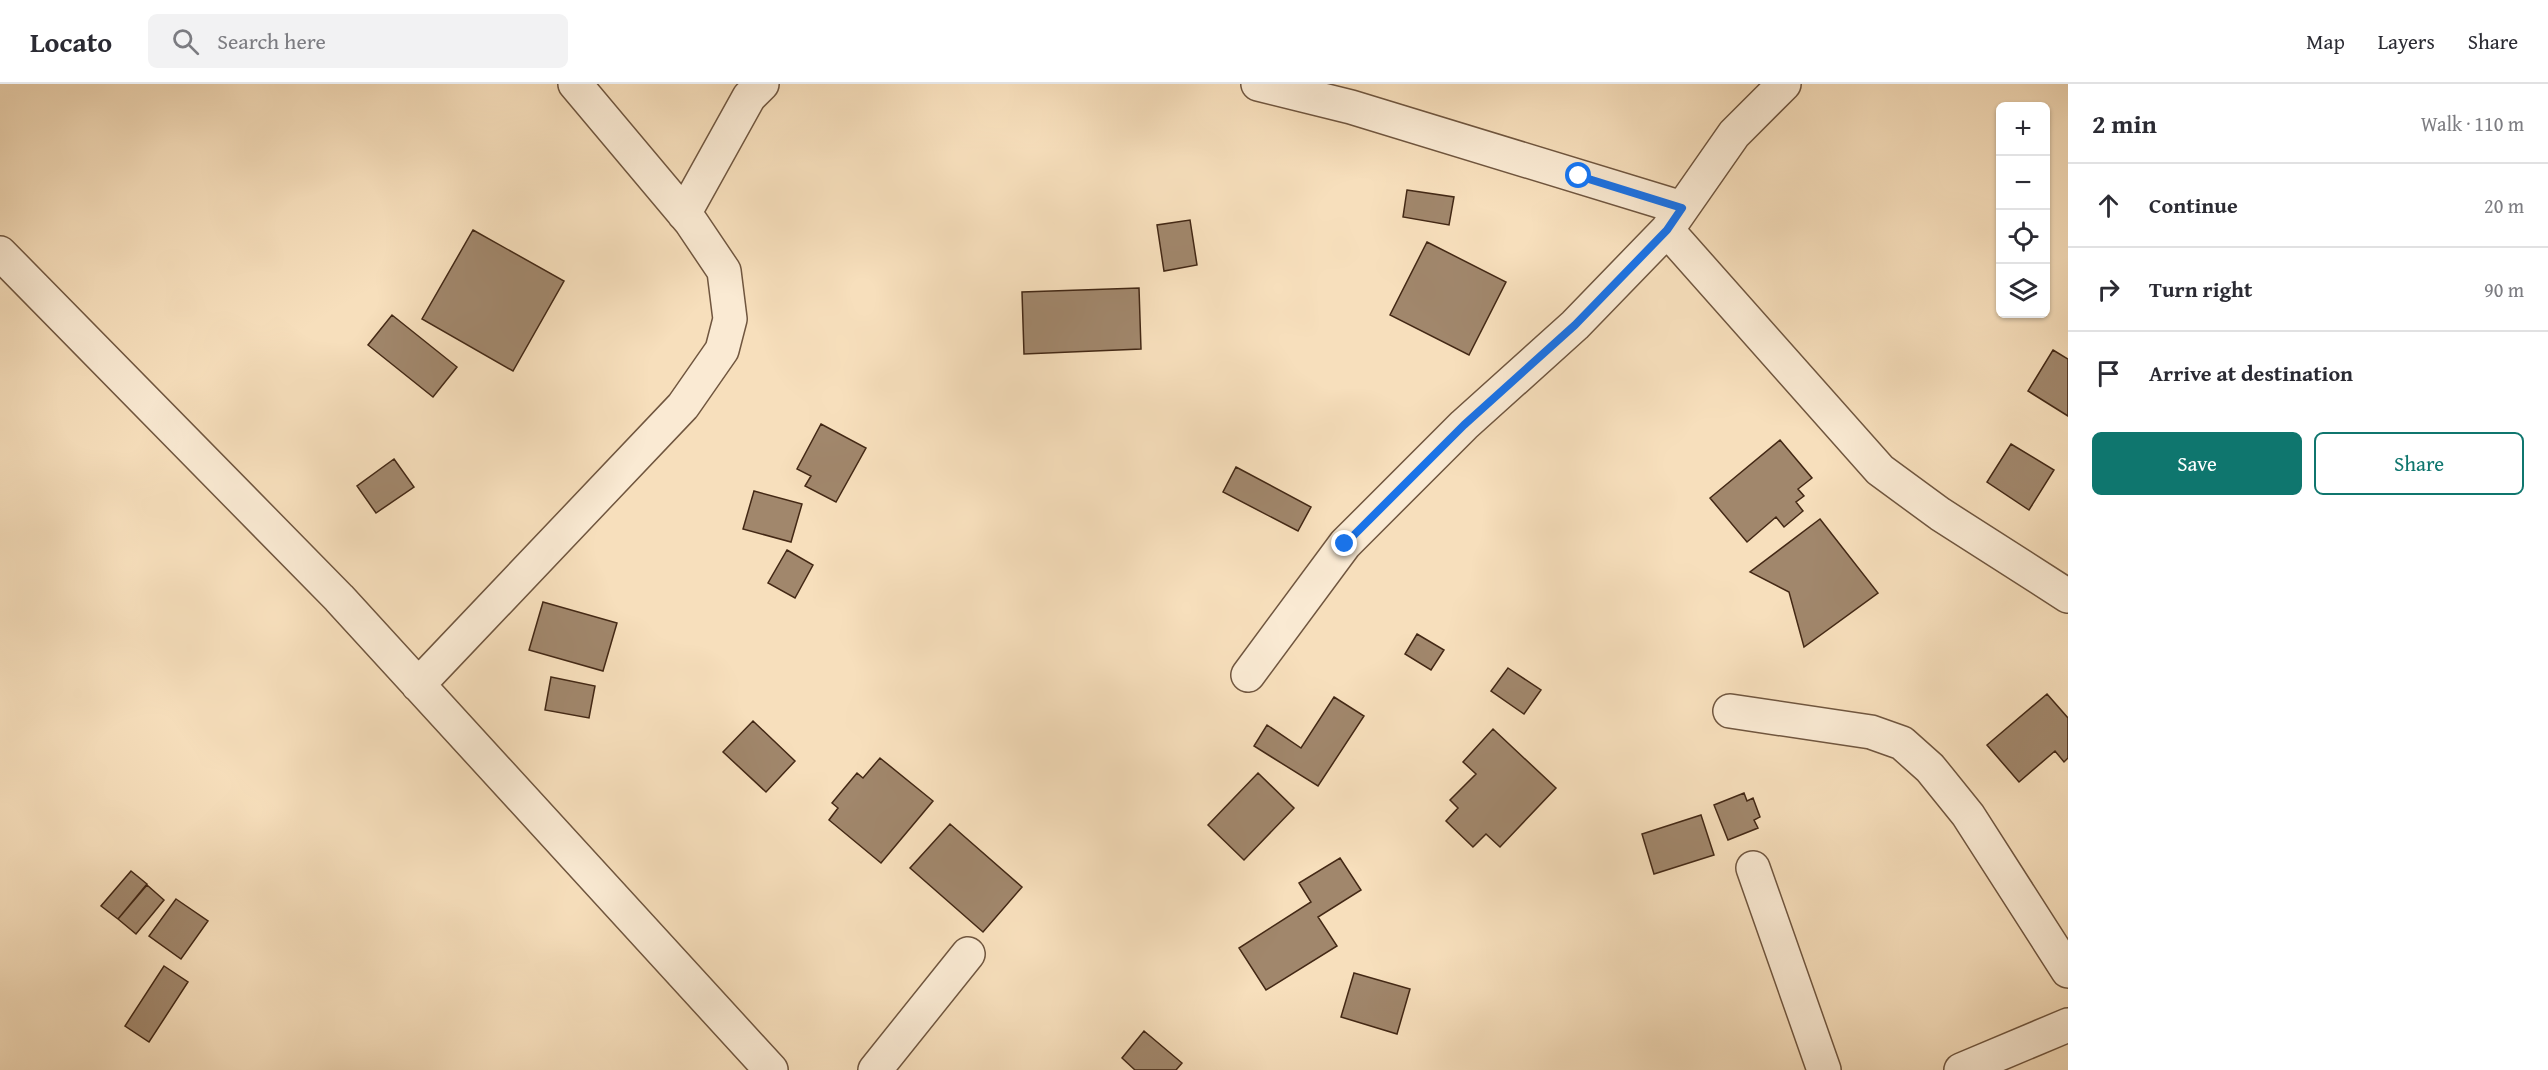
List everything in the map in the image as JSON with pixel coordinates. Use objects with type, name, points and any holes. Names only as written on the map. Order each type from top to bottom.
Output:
[{"type":"street","points":[[418,685],[683,406],[722,350],[730,319],[724,271],[684,214],[575,84]]},
{"type":"street","points":[[684,214],[749,97],[762,84]]},
{"type":"street","points":[[1258,84],[1351,107],[1675,219],[1880,470],[1940,514],[2068,596]]},
{"type":"street","points":[[1248,675],[1345,544],[1464,425],[1575,325],[1675,219],[1734,134],[1784,84]]},
{"type":"street","points":[[0,253],[339,598],[771,1070]]},
{"type":"street","points":[[1730,711],[1871,732],[1902,743],[1930,768],[1968,815],[2068,972]]},
{"type":"street","points":[[1752,868],[1824,1070]]},
{"type":"street","points":[[875,1070],[968,954]]},
{"type":"street","points":[[1961,1070],[2068,1025]]},
{"type":"building","points":[[1407,190],[1454,197],[1449,225],[1403,217]]},
{"type":"building","points":[[1190,220],[1197,265],[1164,271],[1157,225]]},
{"type":"building","points":[[473,230],[564,281],[513,371],[422,319]]},
{"type":"building","points":[[1427,242],[1506,282],[1469,355],[1390,315]]},
{"type":"building","points":[[1139,288],[1141,349],[1024,354],[1022,292]]},
{"type":"building","points":[[392,315],[457,367],[433,397],[368,345]]},
{"type":"building","points":[[2053,350],[2068,359],[2068,416],[2028,391]]},
{"type":"building","points":[[821,424],[866,448],[836,502],[805,486],[811,476],[797,469]]},
{"type":"building","points":[[1780,440],[1812,478],[1798,489],[1804,496],[1796,502],[1803,511],[1784,527],[1776,517],[1747,542],[1710,498]]},
{"type":"building","points":[[2011,444],[2054,470],[2029,510],[1987,482]]},
{"type":"building","points":[[394,459],[414,487],[376,513],[357,486]]},
{"type":"building","points":[[1236,467],[1311,507],[1298,531],[1223,492]]},
{"type":"building","points":[[754,491],[802,504],[791,542],[743,529]]},
{"type":"building","points":[[1820,519],[1878,593],[1804,647],[1789,592],[1750,572]]},
{"type":"building","points":[[787,550],[813,565],[795,598],[768,583]]},
{"type":"building","points":[[543,602],[617,623],[603,671],[529,650]]},
{"type":"building","points":[[1417,634],[1444,650],[1431,670],[1405,654]]},
{"type":"building","points":[[1508,668],[1541,690],[1524,714],[1491,691]]},
{"type":"building","points":[[551,677],[595,686],[589,718],[545,710]]},
{"type":"building","points":[[2047,694],[2068,718],[2068,758],[2064,762],[2055,751],[2019,782],[1987,745]]},
{"type":"building","points":[[1334,697],[1364,716],[1318,786],[1254,746],[1267,725],[1301,748]]},
{"type":"building","points":[[753,721],[795,761],[766,792],[723,752]]},
{"type":"building","points":[[1493,729],[1556,788],[1500,847],[1486,834],[1473,847],[1446,821],[1458,808],[1450,800],[1476,774],[1463,762]]},
{"type":"building","points":[[880,758],[933,801],[881,863],[829,820],[838,808],[832,803],[857,773],[863,778]]},
{"type":"building","points":[[1258,773],[1294,808],[1244,860],[1208,825]]},
{"type":"building","points":[[1744,793],[1747,801],[1753,798],[1760,817],[1754,820],[1758,828],[1728,840],[1714,805]]},
{"type":"building","points":[[1701,815],[1714,855],[1654,874],[1642,834]]},
{"type":"building","points":[[950,824],[1022,887],[983,932],[910,868]]},
{"type":"building","points":[[1340,858],[1361,890],[1318,917],[1337,946],[1266,990],[1239,948],[1311,902],[1299,883]]},
{"type":"building","points":[[131,871],[147,884],[118,919],[101,906]]},
{"type":"building","points":[[147,885],[164,900],[136,934],[118,919]]},
{"type":"building","points":[[176,899],[208,921],[181,959],[149,936]]},
{"type":"building","points":[[164,966],[188,982],[149,1042],[125,1026]]},
{"type":"building","points":[[1354,973],[1410,989],[1397,1034],[1341,1017]]},
{"type":"building","points":[[1144,1031],[1182,1063],[1176,1070],[1135,1070],[1122,1058]]},
{"type":"route","points":[[1345,544],[1464,425],[1575,325],[1667,230],[1682,208],[1579,176]]}]
